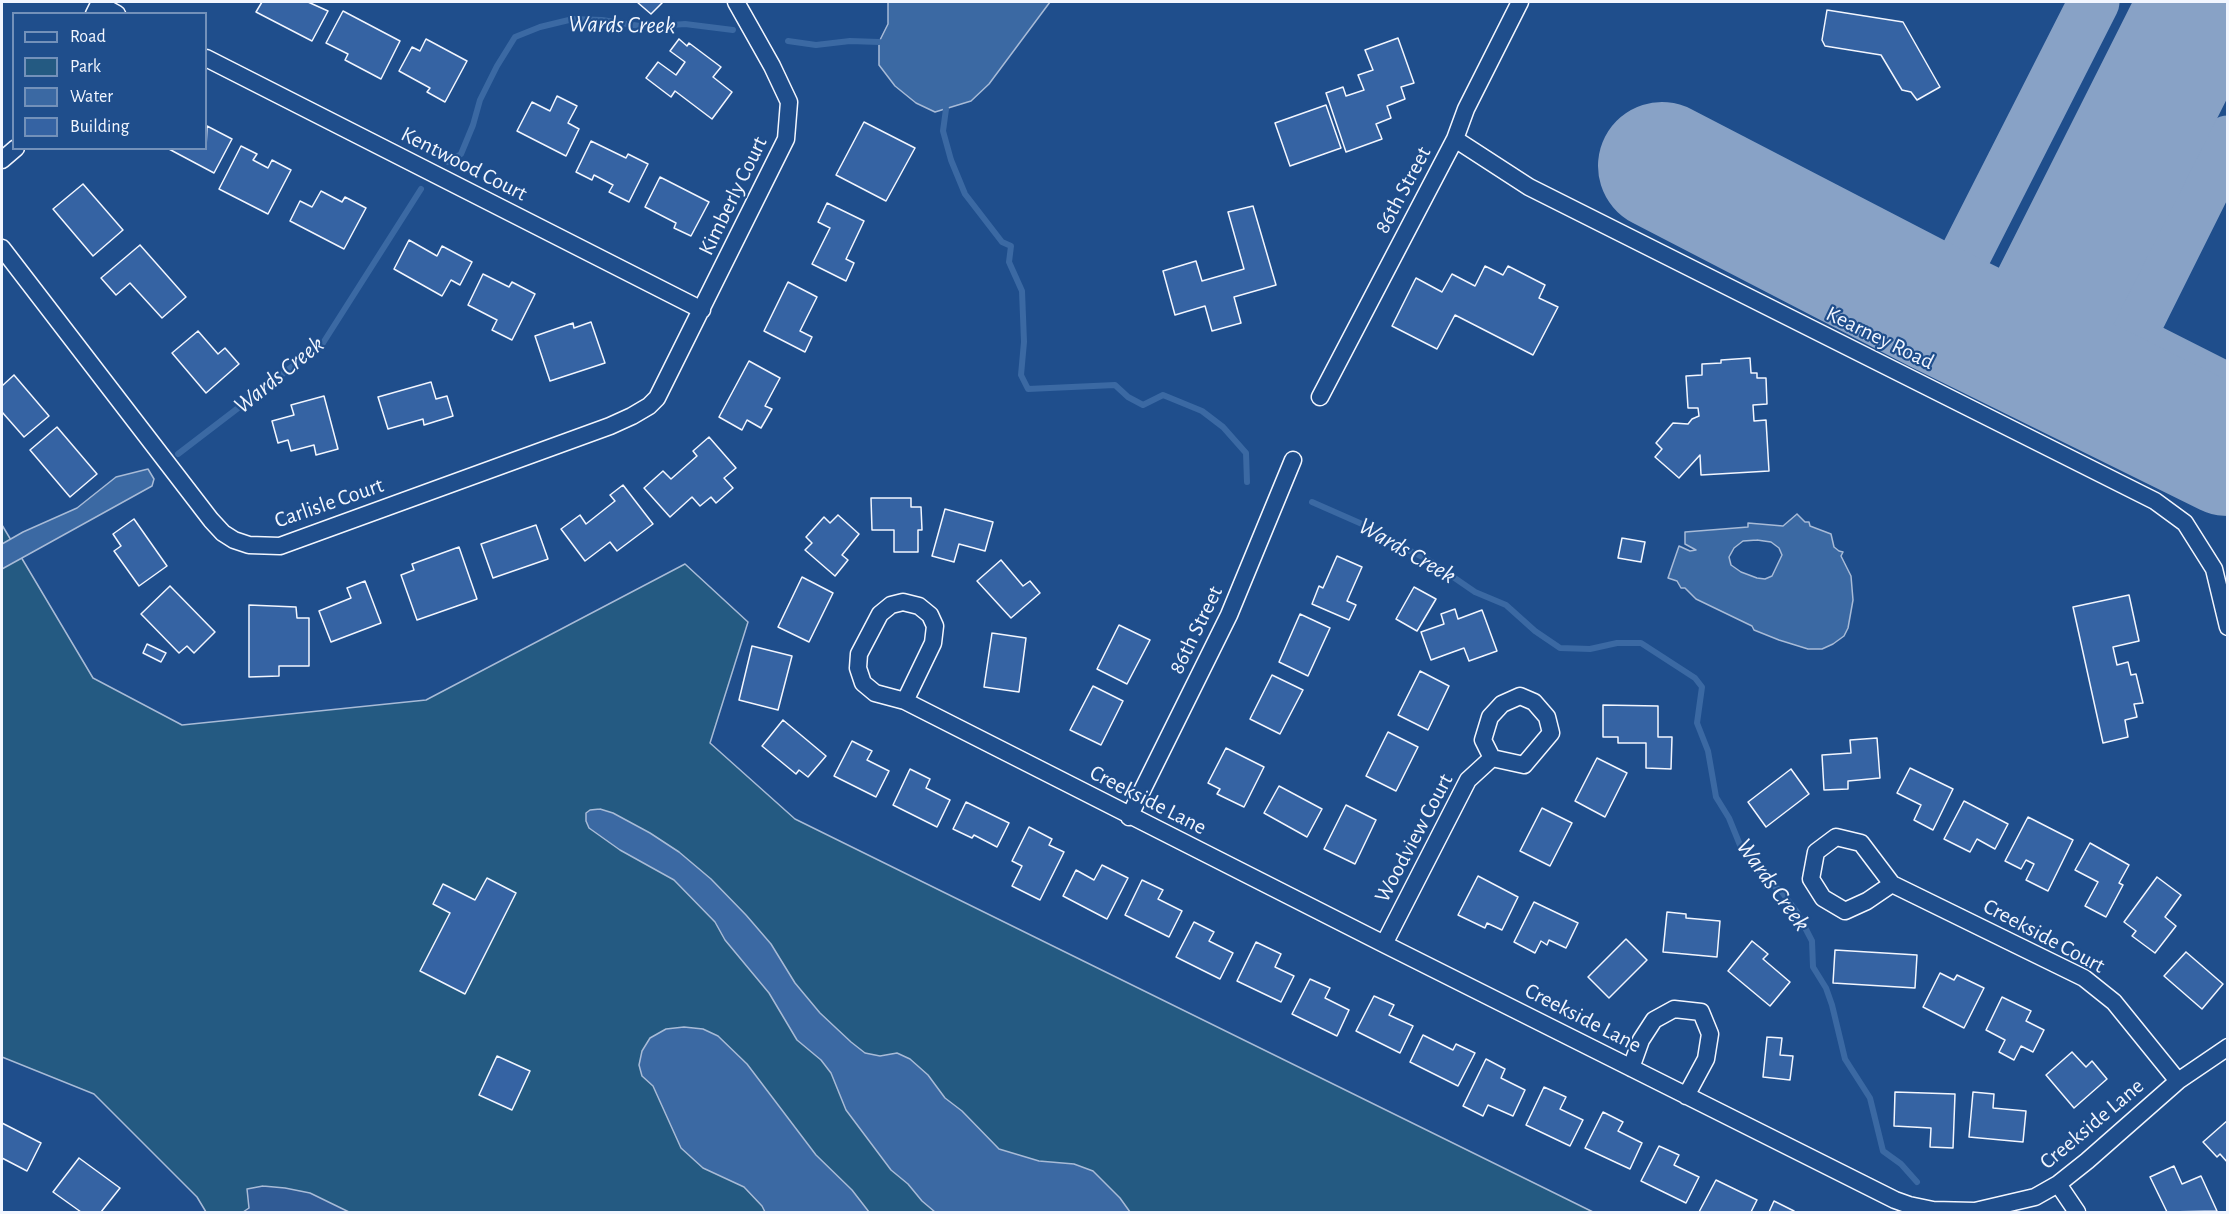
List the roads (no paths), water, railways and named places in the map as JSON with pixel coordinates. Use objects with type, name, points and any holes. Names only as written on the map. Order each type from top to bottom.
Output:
[{"type":"street","name":"Kimberly Court","points":[[702,310],[786,140],[789,102],[772,66],[736,2]]},
{"type":"street","name":"86th Street","points":[[1320,397],[1455,139],[1466,109],[1520,2]]},
{"type":"street","points":[[95,12],[99,4],[113,12]]},
{"type":"street","name":"Kentwood Court","points":[[207,59],[702,310]]},
{"type":"street","name":"Kearney Road","points":[[1455,139],[1529,187],[2155,501],[2185,523],[2214,569],[2228,627]]},
{"type":"street","points":[[2,160],[14,150]]},
{"type":"street","name":"Carlisle Court","points":[[2,248],[211,520],[223,533],[249,545],[280,546],[632,416],[649,406],[657,398],[702,310]]},
{"type":"street","name":"86th Street","points":[[1129,816],[1229,615],[1293,460]]},
{"type":"street","name":"Creekside Lane","points":[[904,701],[933,643],[935,626],[930,615],[919,606],[903,602],[891,605],[880,614],[860,654],[858,668],[863,683],[875,693],[904,701],[1895,1200],[1925,1208],[1975,1211],[2035,1197],[2058,1184],[2178,1081],[2228,1047]]},
{"type":"street","points":[[1520,696],[1534,702],[1547,717],[1551,733],[1524,765],[1492,758],[1483,740],[1490,717],[1502,704],[1520,696]]},
{"type":"street","name":"Woodview Court","points":[[1384,944],[1468,780],[1492,758]]},
{"type":"street","name":"Creekside Court","points":[[1892,884],[1867,901],[1845,911],[1823,898],[1811,879],[1816,852],[1836,837],[1862,843],[1892,884],[2084,978],[2114,1002],[2178,1081]]},
{"type":"street","points":[[1631,1068],[1641,1040],[1654,1020],[1674,1009],[1701,1012],[1710,1034],[1706,1059],[1686,1096]]},
{"type":"street","points":[[2058,1184],[2077,1212]]},
{"type":"water","points":[[888,2],[1050,2],[989,84],[971,101],[935,112],[916,103],[895,86],[879,65],[879,42],[888,24]]},
{"type":"water","points":[[148,469],[154,479],[152,486],[2,569],[2,544],[77,508],[116,477]]},
{"type":"water","points":[[1797,514],[1805,522],[1809,522],[1810,526],[1831,534],[1834,547],[1843,552],[1841,556],[1851,576],[1853,600],[1848,628],[1844,636],[1822,649],[1808,649],[1754,630],[1752,626],[1696,599],[1685,588],[1681,588],[1677,581],[1668,578],[1679,546],[1690,551],[1696,550],[1685,544],[1685,532],[1748,527],[1748,523],[1783,526]],"holes":[[[1743,541],[1771,542],[1779,548],[1782,555],[1772,576],[1765,579],[1757,578],[1731,565],[1729,557],[1734,548]]]},
{"type":"water","points":[[600,809],[613,813],[650,833],[679,852],[711,879],[771,944],[795,983],[820,1013],[865,1053],[880,1056],[897,1053],[910,1059],[928,1075],[945,1098],[962,1111],[999,1149],[1039,1161],[1074,1164],[1093,1171],[1120,1198],[1130,1212],[935,1212],[891,1170],[846,1110],[831,1073],[821,1060],[797,1040],[769,993],[725,940],[715,922],[674,880],[620,850],[589,828],[586,813]]},
{"type":"water","points":[[684,1027],[703,1029],[718,1036],[747,1064],[816,1155],[852,1190],[869,1212],[765,1212],[744,1187],[703,1168],[681,1148],[653,1086],[642,1076],[639,1065],[642,1051],[650,1038],[666,1029]]},
{"type":"waterway","name":"Wards Creek","points":[[448,162],[461,154],[480,100],[515,37],[540,27],[573,19],[602,20],[646,27],[685,24],[733,30]]},
{"type":"waterway","name":"Wards Creek","points":[[788,41],[816,45],[850,41],[879,42]]},
{"type":"waterway","name":"Wards Creek","points":[[946,109],[943,131],[951,160],[965,194],[1002,242],[1011,246],[1009,262],[1022,291],[1024,342],[1021,375],[1028,389],[1115,385],[1128,397],[1143,405],[1163,395],[1202,411],[1223,427],[1246,453],[1247,482]]},
{"type":"waterway","name":"Wards Creek","points":[[178,454],[323,343],[421,189]]},
{"type":"waterway","name":"Wards Creek","points":[[1312,502],[1362,524],[1427,559],[1475,592],[1506,605],[1535,631],[1560,648],[1590,649],[1617,643],[1641,643],[1695,678],[1702,687],[1697,723],[1708,751],[1716,797],[1729,818],[1742,850],[1767,881],[1781,891],[1797,912],[1812,941],[1813,967],[1826,988],[1832,1005],[1845,1059],[1870,1098],[1883,1151],[1901,1164],[1917,1182]]}]
